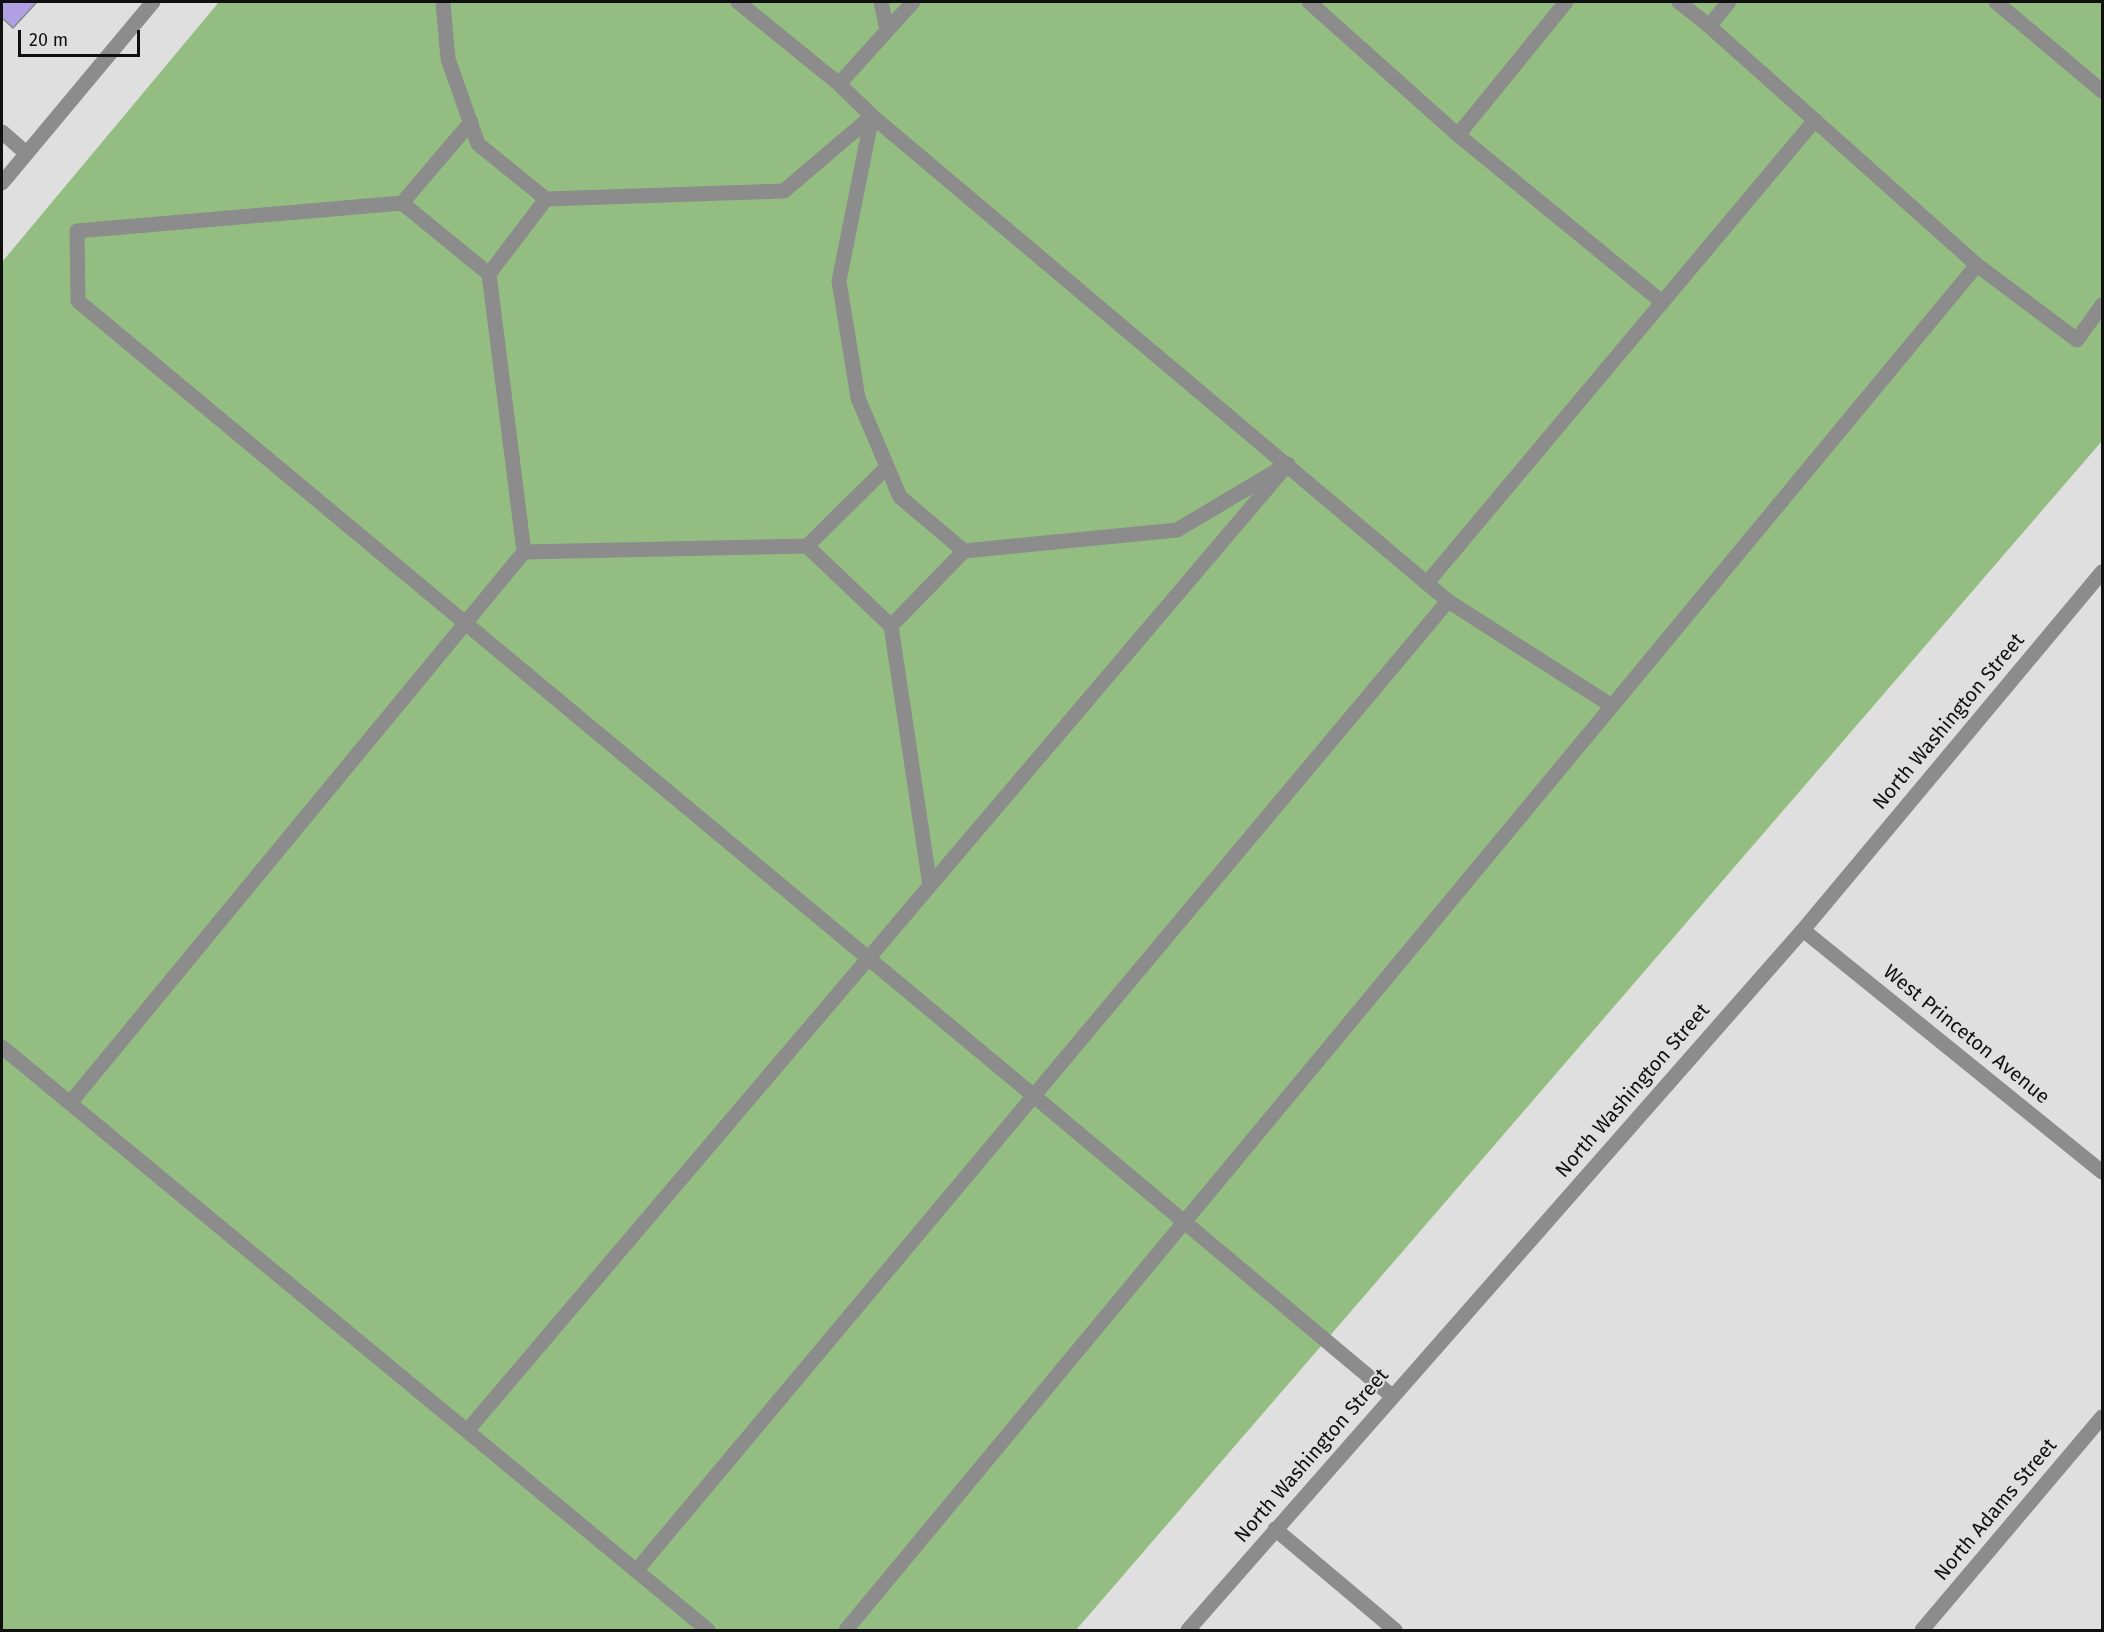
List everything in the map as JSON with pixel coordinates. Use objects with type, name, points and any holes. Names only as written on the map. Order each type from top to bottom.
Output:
[{"type":"street","points":[[2,183],[153,2]]},
{"type":"street","points":[[443,2],[448,59],[478,144],[546,199],[784,191],[872,116]]},
{"type":"street","points":[[738,2],[839,84],[872,116],[1448,601],[1612,706]]},
{"type":"street","points":[[880,2],[887,30]]},
{"type":"street","points":[[839,84],[913,2]]},
{"type":"street","points":[[1309,2],[1458,135],[1662,302]]},
{"type":"street","points":[[1458,135],[1566,2]]},
{"type":"street","points":[[1679,2],[1709,26],[1977,265],[2077,340],[2103,305]]},
{"type":"street","points":[[1709,26],[1729,2]]},
{"type":"street","points":[[1996,2],[2103,91]]},
{"type":"street","points":[[872,116],[839,281],[858,398],[900,497],[964,551]]},
{"type":"street","points":[[1427,583],[1815,120]]},
{"type":"street","points":[[402,203],[471,122]]},
{"type":"street","points":[[2,132],[26,153]]},
{"type":"street","points":[[489,274],[546,199]]},
{"type":"street","points":[[70,1103],[466,623],[524,552],[489,274],[402,203],[76,231],[78,301],[466,623],[1034,1096],[1185,1221],[1392,1396]]},
{"type":"street","points":[[846,1630],[1977,265]]},
{"type":"street","points":[[891,626],[964,551],[1178,530],[1288,464]]},
{"type":"street","points":[[467,1431],[1288,464]]},
{"type":"street","points":[[524,552],[807,546],[887,467]]},
{"type":"street","points":[[807,546],[891,626],[930,886]]},
{"type":"street","name":"North Washington Street","points":[[1188,1630],[1803,930],[2103,572]]},
{"type":"street","points":[[636,1571],[1448,601]]},
{"type":"street","name":"West Princeton Avenue","points":[[1803,930],[2103,1172]]},
{"type":"street","points":[[2,1047],[708,1630]]},
{"type":"street","name":"North Adams Street","points":[[1922,1630],[2103,1417]]},
{"type":"street","points":[[1275,1529],[1395,1630]]},
{"type":"green space","points":[[219,2],[2102,2],[2102,441],[1076,1630],[2,1630],[2,262]]},
{"type":"building","points":[[2,2],[37,2],[13,28],[2,18]]}]
